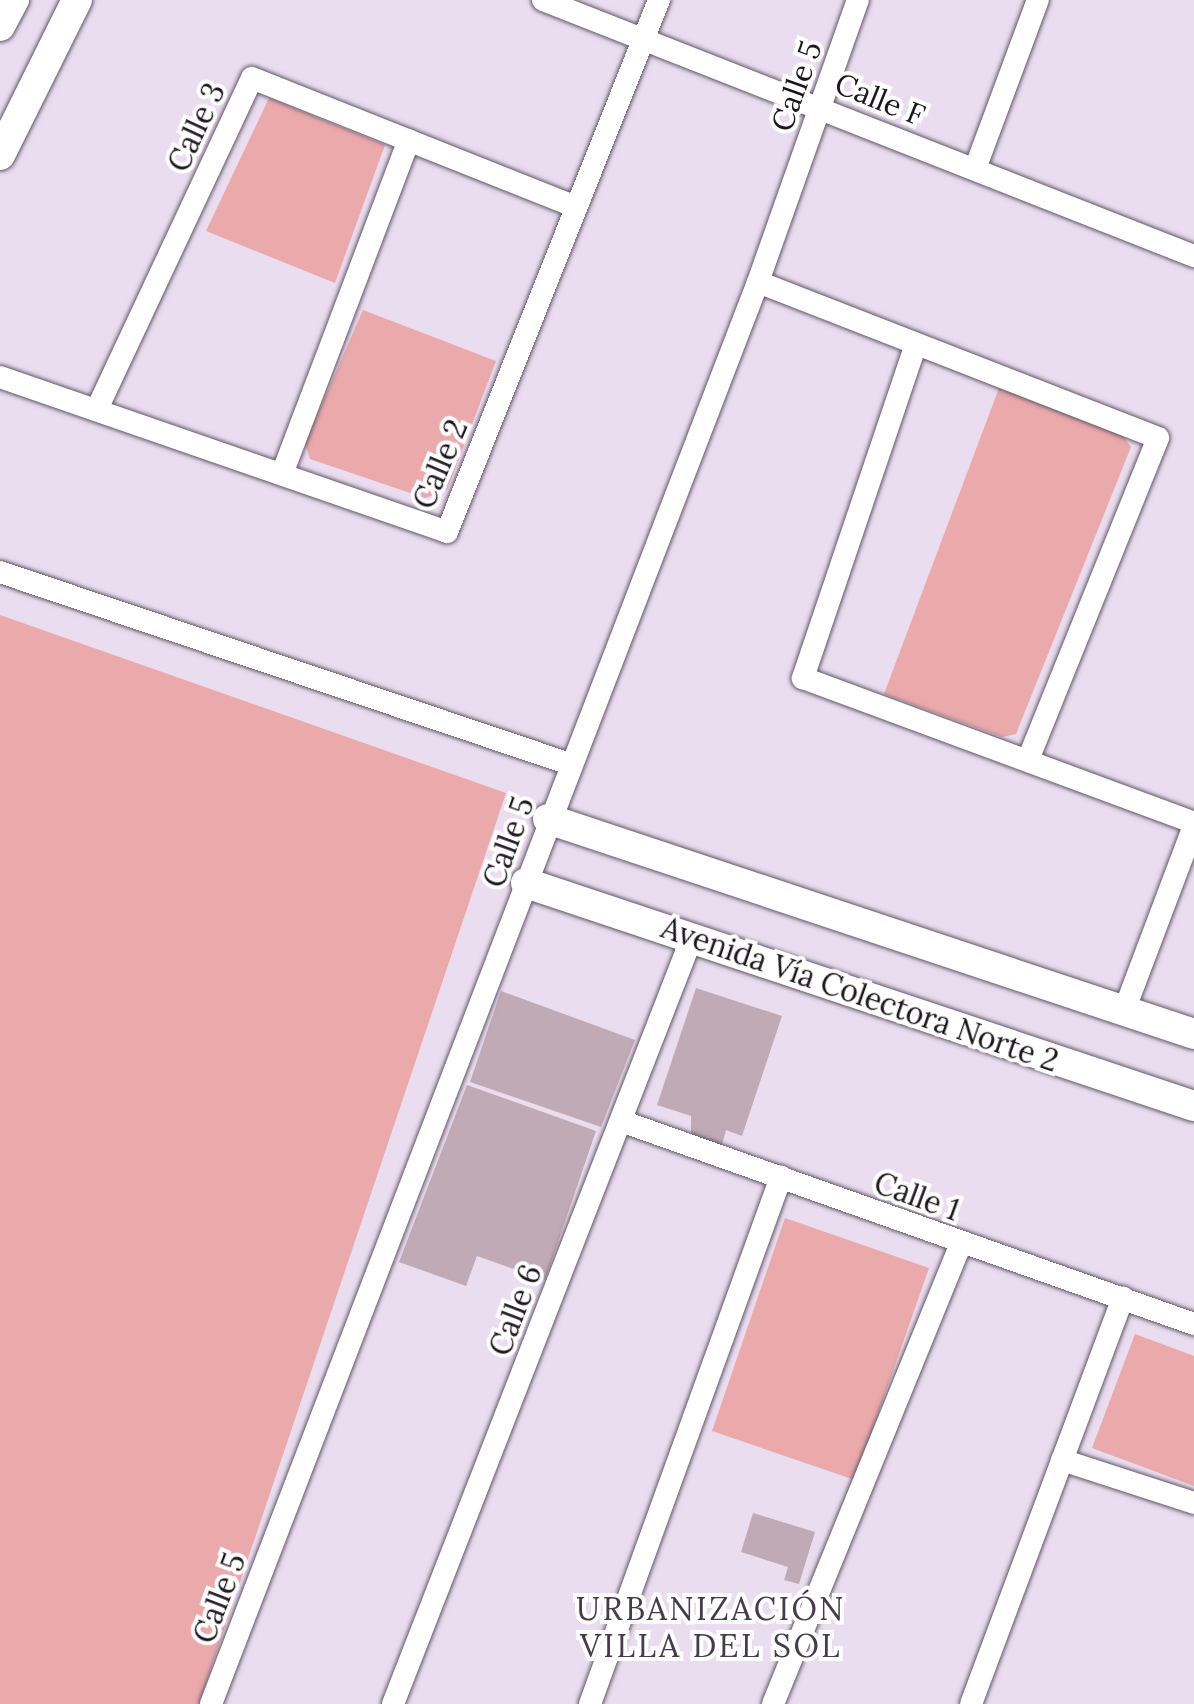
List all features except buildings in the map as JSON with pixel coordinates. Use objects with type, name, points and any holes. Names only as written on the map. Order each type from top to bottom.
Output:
[{"type":"street","points":[[0,26],[14,0]]},
{"type":"street","points":[[0,155],[76,0]]},
{"type":"street","name":"Calle F","points":[[543,0],[1194,256]]},
{"type":"street","points":[[643,40],[658,0]]},
{"type":"street","name":"Calle 5","points":[[211,1704],[548,819],[758,282],[858,0]]},
{"type":"street","points":[[976,169],[1038,0]]},
{"type":"street","name":"Calle 2","points":[[0,377],[446,532],[643,40]]},
{"type":"street","name":"Calle 3","points":[[97,408],[252,78],[576,207]]},
{"type":"street","points":[[282,474],[409,140]]},
{"type":"street","points":[[758,282],[1158,438],[1029,758]]},
{"type":"street","points":[[916,344],[803,678],[1029,758],[1194,824],[1124,1011]]},
{"type":"street","points":[[0,572],[570,764]]},
{"type":"street","points":[[548,819],[1194,1034]]},
{"type":"street","name":"Avenida Vía Colectora Norte 2","points":[[526,883],[1194,1106]]},
{"type":"street","name":"Calle 6","points":[[393,1704],[692,937]]},
{"type":"street","name":"Calle 1","points":[[621,1121],[1194,1324]]},
{"type":"street","points":[[590,1704],[781,1178]]},
{"type":"street","points":[[773,1704],[961,1244]]},
{"type":"street","points":[[971,1704],[1123,1298]]},
{"type":"street","points":[[1062,1460],[1194,1503]]},
{"type":"shaded area","points":[[269,98],[385,145],[335,283],[206,231]]},
{"type":"shaded area","points":[[363,310],[496,361],[447,490],[425,498],[310,459],[305,443]]},
{"type":"shaded area","points":[[999,388],[1123,436],[1131,447],[1016,734],[1002,737],[884,694]]},
{"type":"shaded area","points":[[0,615],[506,793],[199,1704],[0,1704]]},
{"type":"shaded area","points":[[785,1218],[929,1268],[855,1480],[712,1431]]},
{"type":"shaded area","points":[[1135,1334],[1194,1356],[1194,1486],[1092,1448]]},
{"type":"district","name":"URBANIZACIÓN VILLA DEL SOL","points":[[711,1628]]}]
